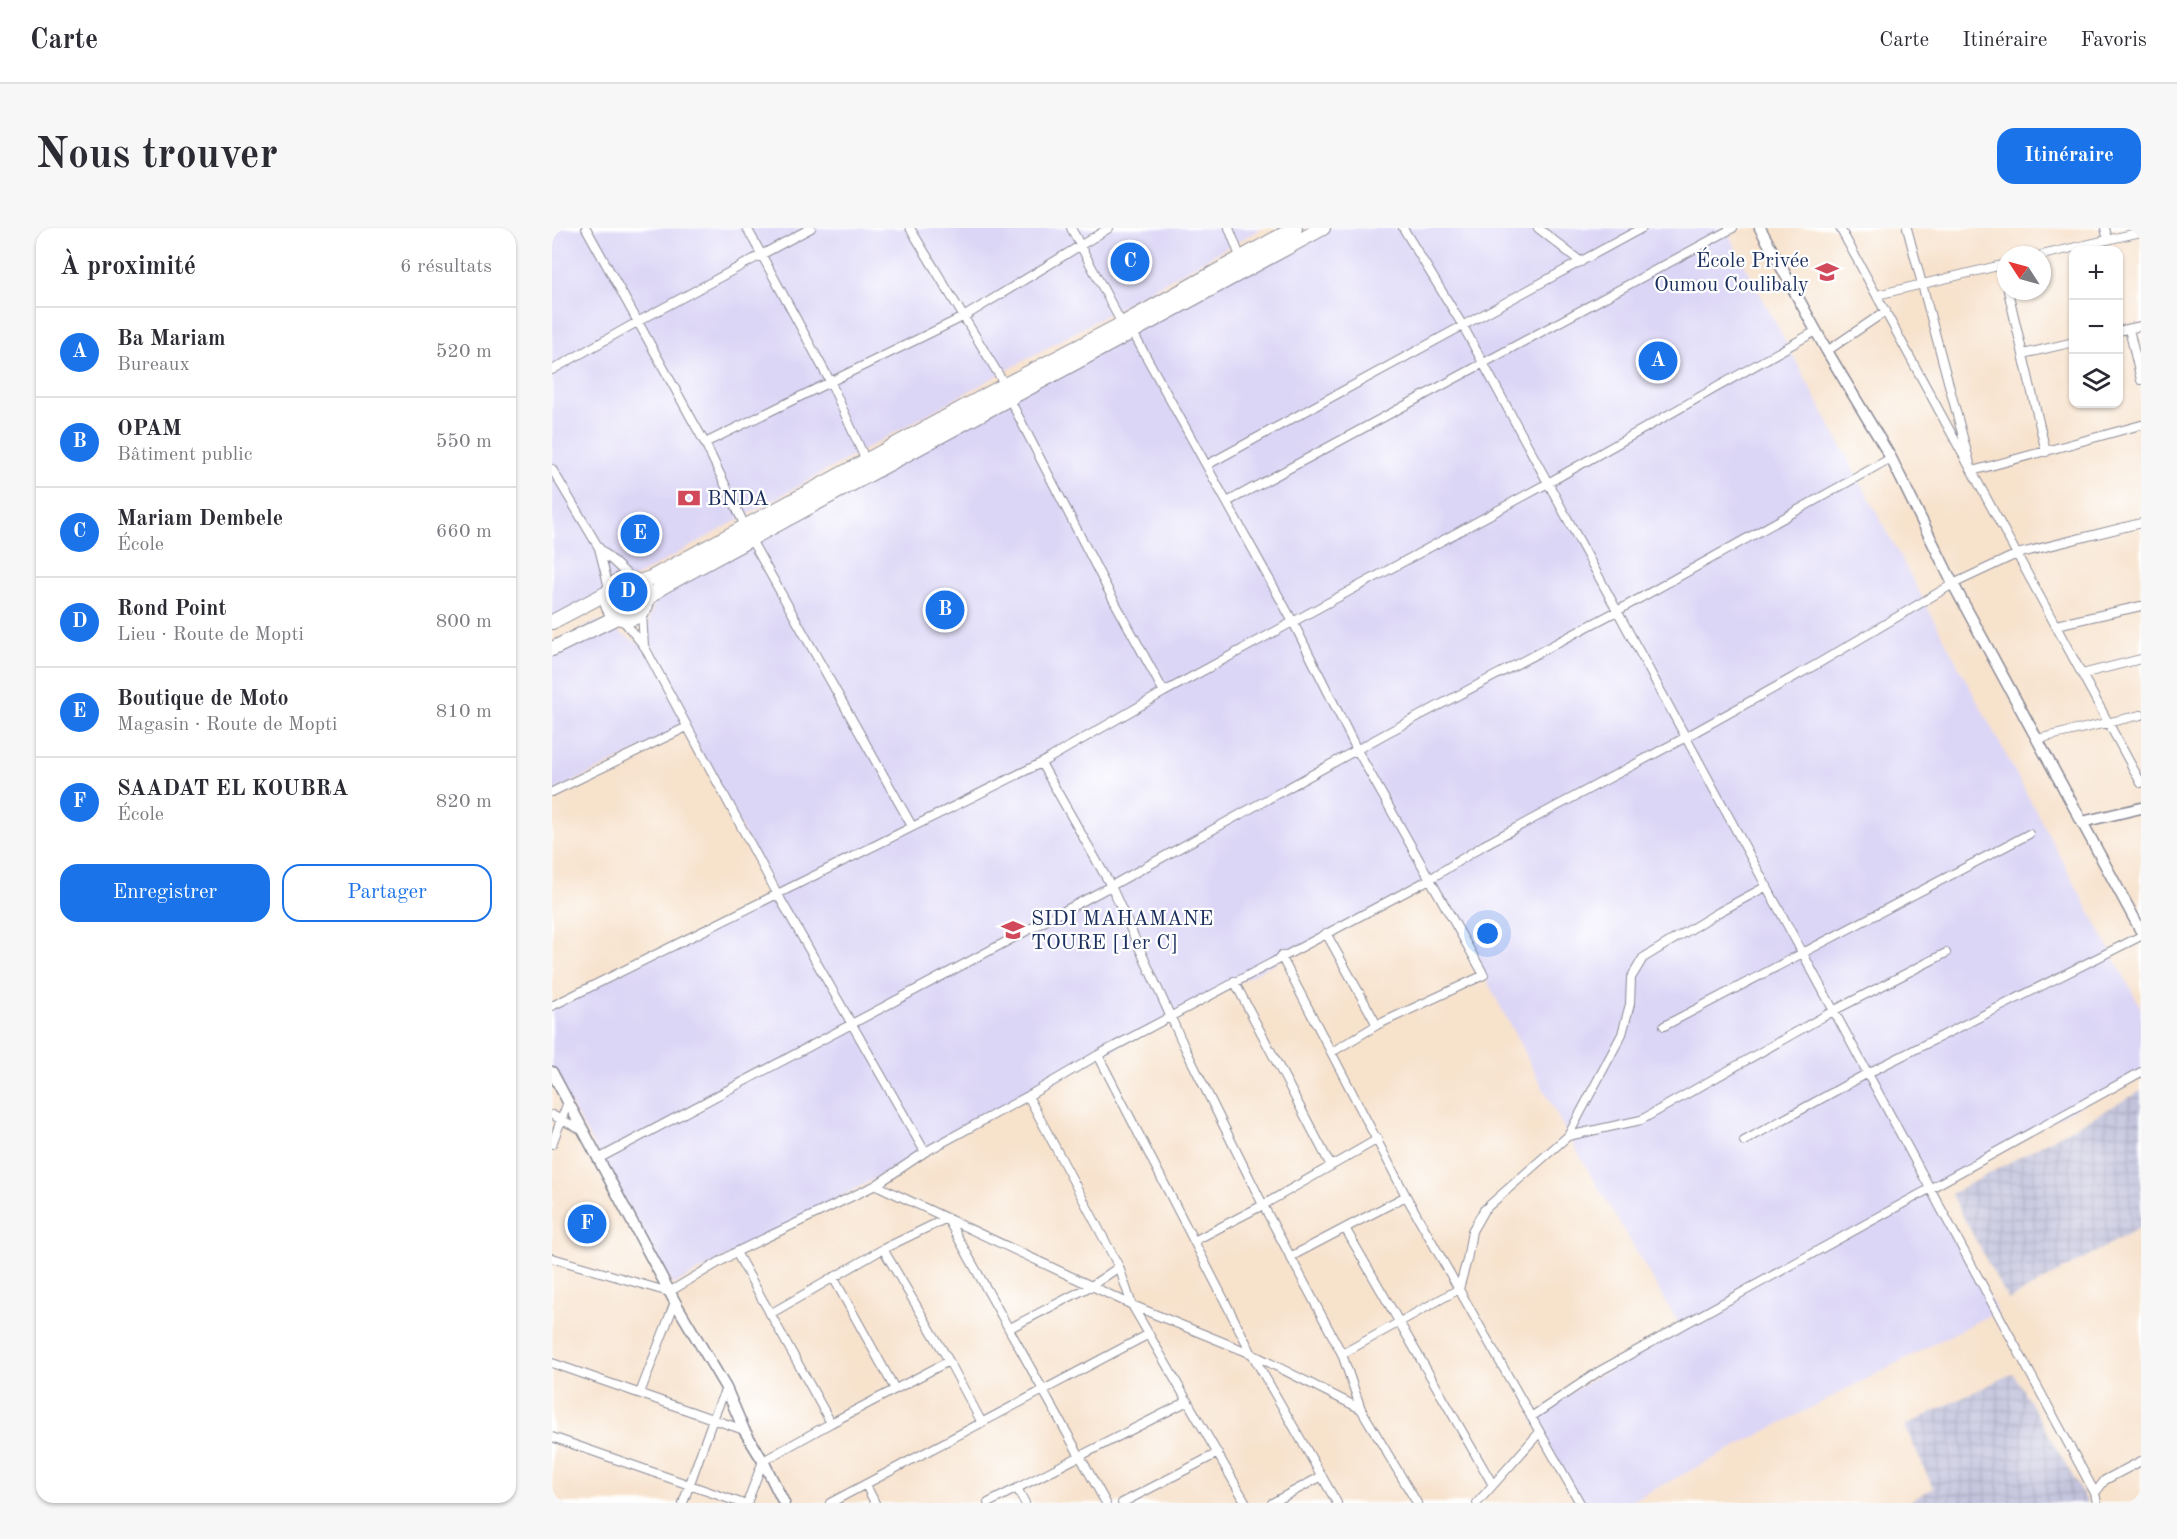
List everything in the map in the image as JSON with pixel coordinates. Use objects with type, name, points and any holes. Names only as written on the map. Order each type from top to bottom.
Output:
[{"type":"highway","points":[[1127,327],[1295,228]]},
{"type":"highway","points":[[552,622],[608,591],[617,581],[651,578],[747,532],[1127,327],[1323,228]]},
{"type":"highway","points":[[552,648],[620,618],[633,618],[662,587],[747,532],[866,462],[1007,391]]},
{"type":"highway","points":[[636,581],[646,593],[644,606]]},
{"type":"highway","points":[[608,591],[607,604],[612,614],[620,618]]},
{"type":"street","points":[[586,228],[705,443],[747,532],[912,826]]},
{"type":"street","points":[[747,228],[831,383],[866,462]]},
{"type":"street","points":[[552,370],[811,228]]},
{"type":"street","points":[[910,228],[965,316],[1007,391],[1106,586],[1164,692]]},
{"type":"street","points":[[1071,228],[1208,465],[1293,622],[1357,750],[1484,975],[1377,1025],[1332,1052]]},
{"type":"street","points":[[705,443],[965,316],[1109,228]]},
{"type":"street","points":[[1229,228],[1241,259]]},
{"type":"street","points":[[1403,228],[1484,364],[2096,1493],[2097,1503]]},
{"type":"street","points":[[1538,228],[1581,262]]},
{"type":"street","points":[[1208,465],[1642,228]]},
{"type":"street","points":[[1227,502],[1733,228]]},
{"type":"street","points":[[1744,1141],[1868,1073],[2141,934],[1953,584],[1891,458],[1827,351],[1760,228]]},
{"type":"street","points":[[1840,228],[2141,783]]},
{"type":"street","points":[[1907,228],[1972,471]]},
{"type":"street","points":[[2105,228],[2108,240]]},
{"type":"street","points":[[2051,253],[2141,232]]},
{"type":"street","points":[[1877,295],[1997,266]]},
{"type":"street","points":[[2010,300],[2046,452]]},
{"type":"street","points":[[1827,351],[1886,311]]},
{"type":"street","points":[[2123,330],[2141,326]]},
{"type":"street","points":[[2129,329],[2141,380]]},
{"type":"street","points":[[552,1006],[1041,763],[1164,692],[1548,483],[1816,331]]},
{"type":"street","points":[[2023,354],[2069,343]]},
{"type":"street","points":[[1972,471],[2141,425]]},
{"type":"street","points":[[598,1160],[850,1023],[1111,886],[1357,750],[1617,611],[1891,458]]},
{"type":"street","points":[[552,469],[599,548],[636,581]]},
{"type":"street","points":[[552,1258],[669,1292],[736,1252],[876,1185],[925,1152],[1098,1055],[1430,879],[1484,845],[1686,737],[1953,584],[2017,554],[2141,523]]},
{"type":"street","points":[[599,548],[608,591]]},
{"type":"street","points":[[644,606],[644,646]]},
{"type":"street","points":[[2056,625],[2141,606]]},
{"type":"street","points":[[620,618],[644,646],[778,895],[925,1152]]},
{"type":"street","points":[[2082,674],[2141,659]]},
{"type":"street","points":[[2037,739],[2141,715]]},
{"type":"street","points":[[552,792],[687,727]]},
{"type":"street","points":[[1041,763],[1111,886],[1170,1016],[1263,1205],[1342,1354],[1361,1409],[1417,1503]]},
{"type":"street","points":[[2082,822],[2141,808]]},
{"type":"street","points":[[1664,1026],[2029,834]]},
{"type":"street","points":[[1342,1354],[1459,1288],[1472,1231],[1484,1210],[1568,1136],[1622,1034],[1630,1004],[1631,978],[1643,958],[1767,886]]},
{"type":"street","points":[[1326,933],[1377,1025]]},
{"type":"street","points":[[1568,1136],[1641,1119],[1835,1010],[1947,953]]},
{"type":"street","points":[[1281,957],[1406,1196],[1580,1503]]},
{"type":"street","points":[[1234,981],[1331,1166]]},
{"type":"street","points":[[1098,1055],[1252,1354],[1337,1503]]},
{"type":"street","points":[[552,1072],[669,1292],[726,1388],[744,1430],[784,1503]]},
{"type":"street","points":[[1530,1417],[1599,1372],[2141,1072]]},
{"type":"street","points":[[1028,1096],[1119,1267],[1132,1305],[1246,1503]]},
{"type":"street","points":[[552,1144],[568,1102]]},
{"type":"street","points":[[552,1115],[582,1130]]},
{"type":"street","points":[[1194,1241],[1263,1205],[1378,1139]]},
{"type":"street","points":[[876,1185],[1132,1305],[1252,1354],[1361,1409]]},
{"type":"street","points":[[1290,1257],[1406,1196]]},
{"type":"street","points":[[770,1314],[883,1249],[947,1218]]},
{"type":"street","points":[[947,1218],[1106,1503]]},
{"type":"street","points":[[1345,1228],[1493,1485]]},
{"type":"street","points":[[883,1249],[949,1361],[982,1423]]},
{"type":"street","points":[[736,1252],[831,1423]]},
{"type":"street","points":[[1010,1328],[1090,1286],[1119,1267]]},
{"type":"street","points":[[833,1277],[896,1389]]},
{"type":"street","points":[[640,1394],[675,1302]]},
{"type":"street","points":[[830,1503],[1149,1334]]},
{"type":"street","points":[[747,1503],[763,1461],[949,1361]]},
{"type":"street","points":[[552,1363],[744,1430]]},
{"type":"street","points":[[683,1503],[726,1388]]},
{"type":"street","points":[[988,1503],[1188,1401]]},
{"type":"street","points":[[1477,1503],[1539,1433]]},
{"type":"street","points":[[552,1437],[741,1503]]},
{"type":"street","points":[[1122,1503],[1218,1453]]},
{"type":"street","points":[[2096,1493],[2105,1480],[2141,1461]]},
{"type":"street","points":[[1272,1503],[1322,1476]]},
{"type":"street","points":[[866,1485],[875,1503]]},
{"type":"street","points":[[1017,1488],[1025,1503]]},
{"type":"shaded area","points":[[552,228],[1262,228],[607,593],[552,620]]},
{"type":"shaded area","points":[[1315,228],[1725,228],[2141,1008],[2141,1072],[1931,1188],[1997,1311],[1628,1503],[1580,1503],[1531,1417],[1680,1326],[1568,1136],[1484,975],[1430,879],[925,1152],[673,1285],[552,1072],[552,1006],[777,895],[687,727],[552,792],[552,645],[598,621],[642,645],[658,588]]},
{"type":"shaded area","points":[[2141,1091],[2141,1227],[2008,1300],[1951,1194]]},
{"type":"shaded area","points":[[2013,1373],[2088,1503],[1907,1503],[1933,1488],[1905,1426]]},
{"type":"place","name":"Mariam Dembele","points":[[1130,262]]},
{"type":"place","name":"École Privée Oumou Coulibaly","points":[[1827,272]]},
{"type":"place","name":"Ba Mariam","points":[[1658,361]]},
{"type":"place","name":"BNDA","points":[[689,498]]},
{"type":"place","name":"Boutique de Moto","points":[[640,534]]},
{"type":"place","name":"Rond Point","points":[[628,592]]},
{"type":"place","name":"OPAM","points":[[945,610]]},
{"type":"place","name":"SIDI MAHAMANE TOURE [1er C]","points":[[1013,930]]},
{"type":"place","name":"SAADAT EL KOUBRA","points":[[587,1224]]}]
